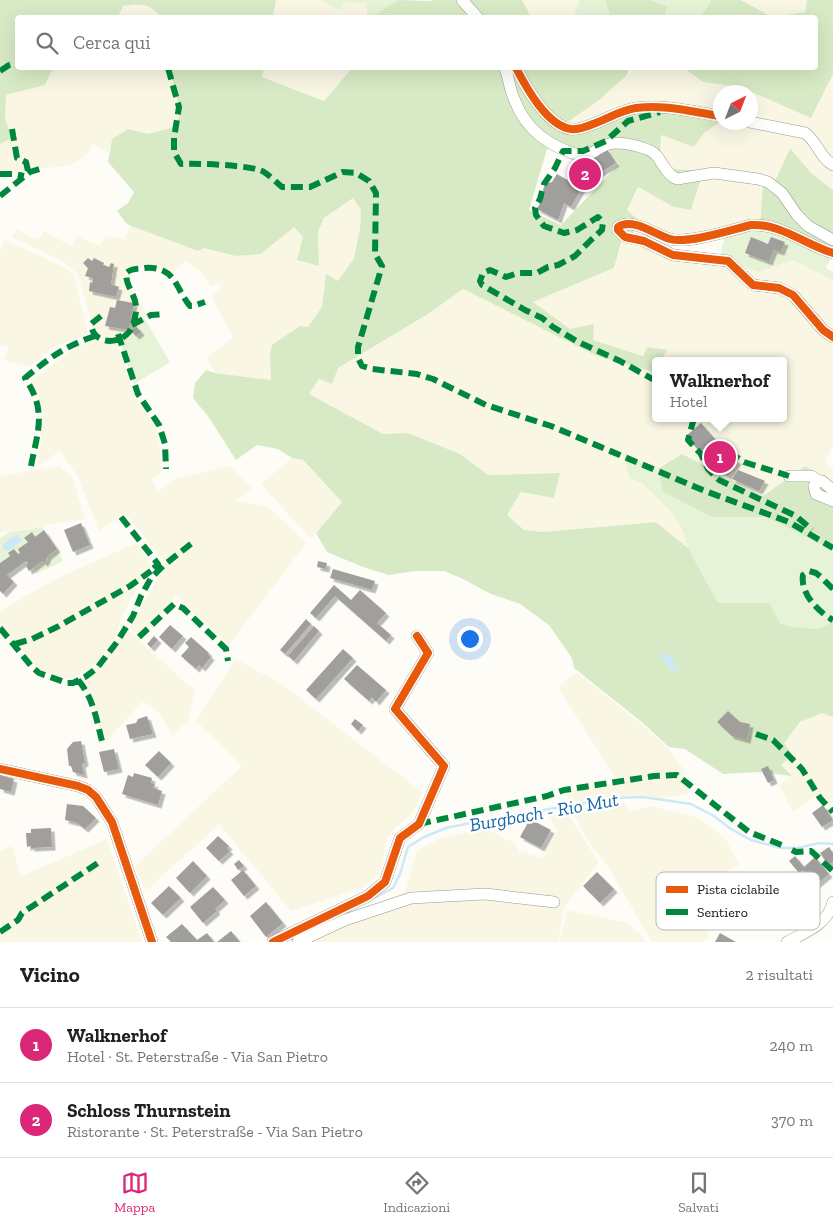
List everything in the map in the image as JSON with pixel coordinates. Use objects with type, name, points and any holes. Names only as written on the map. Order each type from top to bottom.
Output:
[{"type":"street","points":[[462,0],[475,15]]},
{"type":"street","points":[[506,70],[520,114],[532,128],[554,147],[585,157],[609,144],[629,145],[647,149],[656,154],[667,171],[676,179],[714,173],[768,182],[782,193],[797,215],[808,226],[833,240]]},
{"type":"street","points":[[517,70],[542,108],[560,124],[572,129],[584,128],[627,110],[645,107],[661,107],[713,115]]},
{"type":"street","points":[[758,124],[805,133],[810,137],[827,162],[833,165]]},
{"type":"street","points":[[833,253],[821,250],[774,228],[760,225],[677,240],[660,236],[630,224],[618,227],[618,230],[625,237],[644,240],[674,255],[728,261],[753,285],[779,288],[793,295],[807,309],[823,330],[833,338]]},
{"type":"street","points":[[789,476],[811,476],[825,482],[833,490]]},
{"type":"street","points":[[819,480],[814,486],[816,494],[833,501]]},
{"type":"street","points":[[273,942],[368,896],[385,882],[400,838],[419,824],[444,766],[395,709],[428,653],[417,636]]},
{"type":"street","points":[[0,768],[78,786],[88,790],[96,797],[112,822],[152,942]]},
{"type":"street","points":[[298,942],[345,920],[411,898],[485,894],[554,902]]},
{"type":"street","points":[[820,924],[831,911],[833,902]]},
{"type":"street","points":[[787,942],[808,930]]},
{"type":"shaded area","points":[[276,0],[321,0],[339,10],[345,2],[366,3],[367,15],[274,15]]},
{"type":"shaded area","points":[[522,0],[580,0],[574,15],[530,15]]},
{"type":"shaded area","points":[[741,0],[807,0],[805,12],[768,15]]},
{"type":"shaded area","points":[[139,3],[153,9],[158,15],[119,15],[123,6]]},
{"type":"shaded area","points":[[52,70],[170,70],[180,109],[177,126],[147,134],[128,129],[112,139],[109,153],[93,144],[85,157],[70,165],[0,174],[0,144],[12,138],[5,118],[6,95],[45,85]]},
{"type":"shaded area","points":[[264,70],[350,70],[324,101],[262,77]]},
{"type":"shaded area","points":[[635,70],[687,70],[703,82],[725,85],[713,85],[713,122],[573,134],[565,124],[599,100]]},
{"type":"shaded area","points":[[833,74],[833,190],[811,173],[790,148],[775,181],[700,170],[670,169],[660,153],[660,135],[694,147],[704,133],[713,126],[713,130],[758,130],[758,95],[811,118]]},
{"type":"shaded area","points":[[717,177],[763,184],[760,222],[674,237],[643,224],[627,210],[639,187],[674,207],[690,210],[701,178]]},
{"type":"shaded area","points":[[353,198],[361,211],[360,229],[354,258],[338,281],[326,275],[322,308],[308,327],[270,355],[271,380],[215,373],[207,358],[233,337],[211,296],[222,288],[218,283],[210,287],[204,275],[186,261],[172,274],[153,267],[127,267],[129,270],[126,273],[126,280],[149,316],[144,319],[170,362],[134,384],[119,339],[114,341],[99,339],[95,336],[78,275],[67,264],[12,237],[16,229],[38,240],[44,231],[71,246],[77,236],[99,246],[105,237],[113,236],[124,239],[131,226],[198,251],[204,248],[236,256],[261,254],[294,227],[303,237],[319,266],[318,232],[324,218]]},
{"type":"shaded area","points":[[4,239],[67,269],[74,276],[88,334],[56,346],[29,367],[4,360],[9,346],[0,347],[0,252]]},
{"type":"shaded area","points":[[621,242],[728,261],[759,272],[793,260],[833,280],[833,443],[826,463],[833,470],[833,484],[805,466],[764,496],[682,455],[658,469],[624,454],[642,483],[674,515],[684,534],[688,548],[656,522],[543,532],[524,530],[507,515],[521,492],[553,498],[560,473],[487,475],[460,454],[408,433],[383,434],[309,394],[319,379],[428,314],[463,289],[597,356],[652,371],[652,422],[787,422],[787,357],[663,357],[667,350],[644,356],[593,340],[594,325],[570,329],[533,302],[614,268]]},
{"type":"shaded area","points":[[93,339],[117,343],[135,398],[156,427],[163,471],[152,480],[159,491],[175,479],[229,466],[252,488],[236,501],[267,506],[306,543],[229,645],[176,596],[142,639],[129,628],[158,578],[154,571],[164,561],[124,512],[99,531],[78,477],[60,451],[39,465],[43,410],[31,381],[77,347]]},
{"type":"shaded area","points":[[292,458],[302,460],[342,502],[311,539],[261,484]]},
{"type":"shaded area","points":[[60,466],[73,479],[85,519],[0,533],[0,476]]},
{"type":"shaded area","points":[[136,543],[152,566],[144,574],[120,621],[114,639],[95,664],[71,679],[42,672],[30,660],[18,643],[15,644],[5,633],[0,623],[0,612],[60,577]]},
{"type":"shaded area","points":[[126,628],[195,691],[188,721],[172,736],[162,716],[152,706],[142,702],[103,745],[92,702],[78,680],[97,668]]},
{"type":"shaded area","points":[[235,659],[279,682],[422,792],[413,812],[387,836],[381,873],[362,888],[291,911],[219,824],[146,891],[135,866],[242,766],[196,721]]},
{"type":"shaded area","points":[[576,672],[643,725],[669,749],[682,767],[690,793],[664,798],[634,795],[570,803],[567,791],[619,783],[558,688]]},
{"type":"shaded area","points":[[822,713],[833,717],[833,802],[829,803],[815,797],[793,812],[779,786],[791,776],[781,765],[784,743],[800,722]]},
{"type":"shaded area","points":[[624,803],[630,812],[650,806],[699,818],[725,838],[739,865],[727,872],[656,872],[656,930],[706,930],[710,937],[702,942],[652,942],[608,867],[588,841],[573,813]]},
{"type":"shaded area","points":[[568,814],[599,863],[564,907],[558,942],[303,942],[349,915],[405,892],[417,852],[436,840],[485,828],[516,844],[519,851],[543,858],[557,831],[549,817]]},
{"type":"shaded area","points":[[107,839],[142,942],[0,942],[0,852],[12,845],[21,876]]},
{"type":"shaded area","points":[[567,910],[627,923],[642,936],[645,942],[560,942]]},
{"type":"green space","points":[[0,0],[276,0],[273,15],[158,15],[148,6],[139,5],[123,6],[119,15],[15,15],[15,70],[52,70],[45,85],[6,95],[5,118],[12,138],[0,144]]},
{"type":"green space","points":[[321,0],[398,0],[375,15],[367,15],[366,3],[345,2],[339,10]]},
{"type":"green space","points":[[398,0],[522,0],[530,15],[375,15]]},
{"type":"green space","points":[[580,0],[605,0],[610,15],[574,15]]},
{"type":"green space","points":[[605,0],[649,0],[668,6],[665,15],[610,15]]},
{"type":"green space","points":[[649,0],[709,0],[711,2],[701,15],[665,15],[668,6]]},
{"type":"green space","points":[[709,0],[741,0],[768,15],[701,15],[711,2]]},
{"type":"green space","points":[[807,0],[833,0],[833,74],[811,118],[758,95],[758,85],[725,85],[703,82],[687,70],[818,70],[818,15],[785,15],[805,12]]},
{"type":"green space","points":[[170,70],[264,70],[262,77],[324,101],[350,70],[628,70],[627,75],[599,100],[565,124],[573,133],[630,113],[665,111],[713,121],[713,127],[704,133],[694,147],[661,135],[660,153],[670,169],[700,170],[701,178],[691,210],[674,207],[638,187],[627,210],[643,224],[621,242],[614,268],[533,302],[570,329],[594,324],[593,340],[643,356],[647,347],[667,350],[663,357],[652,357],[652,371],[597,356],[463,289],[428,314],[338,368],[332,384],[319,379],[309,394],[383,434],[408,433],[460,454],[488,475],[560,473],[554,498],[521,492],[507,515],[524,530],[543,532],[656,522],[688,548],[718,603],[769,603],[781,624],[793,627],[819,629],[833,621],[833,717],[822,713],[800,722],[784,743],[792,754],[781,765],[792,776],[759,772],[723,774],[685,749],[669,747],[643,723],[574,668],[572,658],[549,625],[520,604],[491,594],[444,571],[415,571],[389,575],[363,567],[327,552],[316,533],[342,502],[303,460],[292,458],[278,449],[257,445],[236,460],[208,416],[193,398],[195,383],[206,370],[215,373],[271,380],[270,355],[272,345],[300,326],[308,327],[322,307],[326,274],[338,281],[354,258],[360,229],[361,210],[353,198],[324,218],[318,232],[319,266],[297,260],[303,237],[294,227],[261,254],[236,256],[204,248],[198,251],[131,226],[126,223],[117,211],[128,203],[134,192],[108,162],[112,139],[128,129],[148,134],[177,126],[180,109]],"holes":[[[605,145],[619,164],[561,225],[529,210],[547,149],[582,149]]]},
{"type":"green space","points":[[790,148],[811,173],[833,190],[833,253],[760,225],[763,184],[775,181]]},
{"type":"green space","points":[[751,225],[833,254],[826,268],[833,272],[833,280],[793,260],[759,272],[719,259],[726,231]]},
{"type":"green space","points":[[144,318],[170,362],[134,384],[119,339],[128,334],[132,325]]},
{"type":"green space","points":[[624,454],[658,469],[663,492],[712,517],[766,517],[833,550],[833,621],[819,629],[793,627],[781,624],[768,603],[718,603],[688,548],[684,534],[674,515],[642,483],[629,478]]},
{"type":"green space","points":[[682,454],[763,496],[805,466],[824,477],[833,484],[833,550],[766,517],[712,517],[663,492],[658,469]]},
{"type":"green space","points":[[42,527],[44,530],[35,537],[32,533],[25,537],[28,542],[18,549],[20,553],[9,553],[10,556],[0,563],[0,538],[10,532]]},
{"type":"green space","points":[[57,549],[63,561],[36,574],[33,567],[42,561],[44,563],[48,560],[48,556]]},
{"type":"water","points":[[17,534],[22,541],[8,551],[3,549],[3,544]]},
{"type":"water","points":[[659,653],[673,656],[674,665],[679,670],[671,671],[665,661],[659,656]]},
{"type":"building","points":[[607,149],[616,163],[592,178],[582,163]]},
{"type":"building","points":[[576,169],[589,175],[571,207],[564,203],[558,220],[537,209],[545,193],[543,190],[545,184],[552,182],[557,174],[569,181]]},
{"type":"building","points":[[751,237],[768,244],[771,237],[785,242],[781,252],[774,250],[769,262],[745,253]]},
{"type":"building","points":[[88,258],[92,261],[94,258],[109,267],[111,263],[114,264],[111,284],[119,287],[116,297],[89,291],[90,282],[92,283],[93,278],[85,276],[88,268],[83,263]]},
{"type":"building","points":[[117,300],[134,303],[129,330],[105,326],[110,307],[115,308]]},
{"type":"building","points":[[136,326],[141,332],[136,336],[131,331]]},
{"type":"building","points":[[701,423],[715,439],[700,452],[686,436]]},
{"type":"building","points":[[718,449],[738,461],[728,476],[708,464]]},
{"type":"building","points":[[738,470],[765,481],[759,491],[732,479]]},
{"type":"building","points":[[81,523],[90,545],[73,552],[64,530]]},
{"type":"building","points":[[44,530],[57,549],[48,556],[44,563],[42,561],[29,571],[26,561],[7,575],[14,582],[3,594],[0,591],[0,563],[10,556],[8,553],[14,549],[18,554],[20,553],[18,549],[28,542],[24,538],[32,532],[35,537]]},
{"type":"building","points":[[318,561],[327,563],[326,569],[317,567]]},
{"type":"building","points":[[333,569],[375,581],[372,590],[330,578]]},
{"type":"building","points":[[334,585],[351,600],[360,590],[386,613],[377,623],[391,635],[386,641],[335,596],[316,618],[310,613]]},
{"type":"building","points":[[306,619],[311,624],[285,654],[280,650]]},
{"type":"building","points":[[170,625],[183,636],[172,649],[159,637]]},
{"type":"building","points":[[314,626],[319,631],[294,661],[288,656]]},
{"type":"building","points":[[154,636],[158,640],[151,648],[147,644]]},
{"type":"building","points":[[191,637],[211,657],[202,668],[199,665],[196,669],[181,656],[189,647],[185,643]]},
{"type":"building","points":[[343,649],[353,658],[316,699],[306,690]]},
{"type":"building","points":[[357,665],[386,690],[376,702],[372,697],[369,701],[344,679]]},
{"type":"building","points":[[728,711],[740,722],[750,724],[747,740],[732,736],[717,722]]},
{"type":"building","points":[[147,716],[153,734],[130,739],[126,725],[136,723],[138,719]]},
{"type":"building","points":[[355,719],[363,725],[358,731],[351,724]]},
{"type":"building","points":[[81,741],[85,763],[82,764],[84,775],[73,772],[71,766],[69,766],[67,749],[73,742]]},
{"type":"building","points":[[114,749],[119,769],[104,772],[99,752]]},
{"type":"building","points":[[159,751],[171,763],[158,777],[145,765]]},
{"type":"building","points":[[768,766],[774,780],[768,783],[761,769]]},
{"type":"building","points":[[134,773],[152,778],[151,783],[155,784],[153,788],[162,791],[158,805],[122,794],[128,775],[133,777]]},
{"type":"building","points":[[0,775],[14,779],[11,792],[0,789]]},
{"type":"building","points":[[67,804],[83,806],[96,818],[85,829],[77,823],[65,820]]},
{"type":"building","points":[[823,805],[833,820],[822,827],[812,813]]},
{"type":"building","points":[[530,819],[551,830],[541,848],[520,837]]},
{"type":"building","points":[[51,828],[52,847],[27,847],[26,833],[31,833],[31,829]]},
{"type":"building","points":[[218,836],[229,846],[227,848],[230,851],[219,861],[206,848]]},
{"type":"building","points":[[829,847],[833,853],[833,862],[828,865],[820,853]]},
{"type":"building","points":[[795,856],[804,867],[815,857],[829,874],[820,882],[820,872],[805,872],[803,870],[798,872],[789,861]]},
{"type":"building","points":[[239,860],[244,866],[238,870],[234,864]]},
{"type":"building","points":[[193,861],[207,876],[190,893],[176,878]]},
{"type":"building","points":[[243,870],[256,886],[244,896],[231,880]]},
{"type":"building","points":[[597,872],[614,889],[600,903],[583,886]]},
{"type":"building","points":[[169,886],[181,898],[163,915],[151,903]]},
{"type":"building","points":[[213,887],[225,900],[215,909],[217,911],[203,923],[190,907]]},
{"type":"building","points":[[266,902],[283,923],[266,937],[250,916]]},
{"type":"building","points":[[182,924],[197,940],[207,933],[214,942],[171,942],[166,937]]},
{"type":"building","points":[[231,931],[240,942],[217,942]]},
{"type":"building","points":[[720,933],[736,942],[715,942]]},
{"type":"waterway","name":"Burgbach - Rio Mut","points":[[369,901],[393,888],[400,874],[408,847],[424,837],[446,828],[614,798],[643,797],[691,804],[714,816],[731,829],[751,840],[781,848],[798,848],[819,843],[833,844]]},
{"type":"marked path","points":[[0,71],[15,63]]},
{"type":"marked path","points":[[169,70],[179,107],[174,138],[174,152],[181,164],[224,165],[258,170],[264,172],[282,187],[310,187],[343,172],[356,173],[369,181],[376,193],[375,254],[382,266],[358,347],[358,358],[362,366],[372,369],[417,374],[433,379],[486,405],[551,426],[705,491],[789,522],[833,548]]},
{"type":"marked path","points":[[652,379],[620,361],[578,342],[542,318],[482,285],[480,281],[483,273],[490,270],[506,277],[518,273],[537,273],[575,256],[602,230],[603,222],[598,217],[577,230],[564,233],[544,226],[536,215],[535,208],[540,199],[544,184],[555,168],[563,151],[583,151],[606,141],[628,121],[660,112]]},
{"type":"marked path","points":[[12,129],[17,158],[26,162],[28,171]]},
{"type":"marked path","points":[[0,196],[30,172],[40,169]]},
{"type":"marked path","points":[[0,174],[24,176]]},
{"type":"marked path","points":[[101,316],[91,324],[96,336],[101,339],[113,341],[125,336],[129,332],[133,323],[136,304],[128,285],[126,273],[135,269],[155,268],[163,271],[174,280],[190,306],[205,302]]},
{"type":"marked path","points":[[132,325],[151,315],[165,314]]},
{"type":"marked path","points":[[118,334],[138,394],[159,425],[165,444],[166,469]]},
{"type":"marked path","points":[[31,466],[39,421],[36,401],[25,378],[58,353],[95,336]]},
{"type":"marked path","points":[[693,422],[688,440],[701,454],[708,469],[719,480],[796,516],[812,530]]},
{"type":"marked path","points":[[714,442],[744,462],[789,476]]},
{"type":"marked path","points":[[121,517],[158,564],[151,571]]},
{"type":"marked path","points":[[0,628],[39,673],[67,683],[73,683],[97,668],[117,642],[133,616],[151,578],[192,543]]},
{"type":"marked path","points":[[15,644],[32,639],[57,627],[130,586],[151,571]]},
{"type":"marked path","points":[[833,589],[816,573],[809,571],[803,575],[804,588],[807,595],[816,607],[833,620]]},
{"type":"marked path","points":[[139,637],[174,604],[183,608],[226,649],[228,661]]},
{"type":"marked path","points":[[78,680],[88,695],[103,745]]},
{"type":"marked path","points":[[756,734],[773,740],[802,769],[820,798],[833,812]]},
{"type":"marked path","points":[[419,824],[547,796],[564,790],[654,776],[677,775],[749,832],[784,846]]},
{"type":"marked path","points":[[792,850],[796,852],[811,851],[833,871]]},
{"type":"marked path","points":[[0,932],[18,920],[22,913],[101,861]]},
{"type":"cycle path","points":[[517,70],[531,95],[546,113],[554,121],[571,129],[585,127],[636,108],[657,107],[713,115]]},
{"type":"cycle path","points":[[833,253],[783,231],[762,225],[751,225],[687,240],[670,239],[637,225],[624,224],[618,227],[618,230],[625,237],[644,241],[673,255],[728,261],[753,285],[779,288],[793,295],[823,330],[833,337]]},
{"type":"cycle path","points":[[273,942],[368,896],[385,882],[400,838],[419,824],[444,766],[395,709],[428,653],[417,636]]},
{"type":"cycle path","points":[[0,769],[78,786],[88,790],[96,797],[112,822],[152,942]]},
{"type":"place","name":"Schloss Thurnstein","points":[[585,174]]},
{"type":"place","name":"Walknerhof","points":[[720,457]]}]
